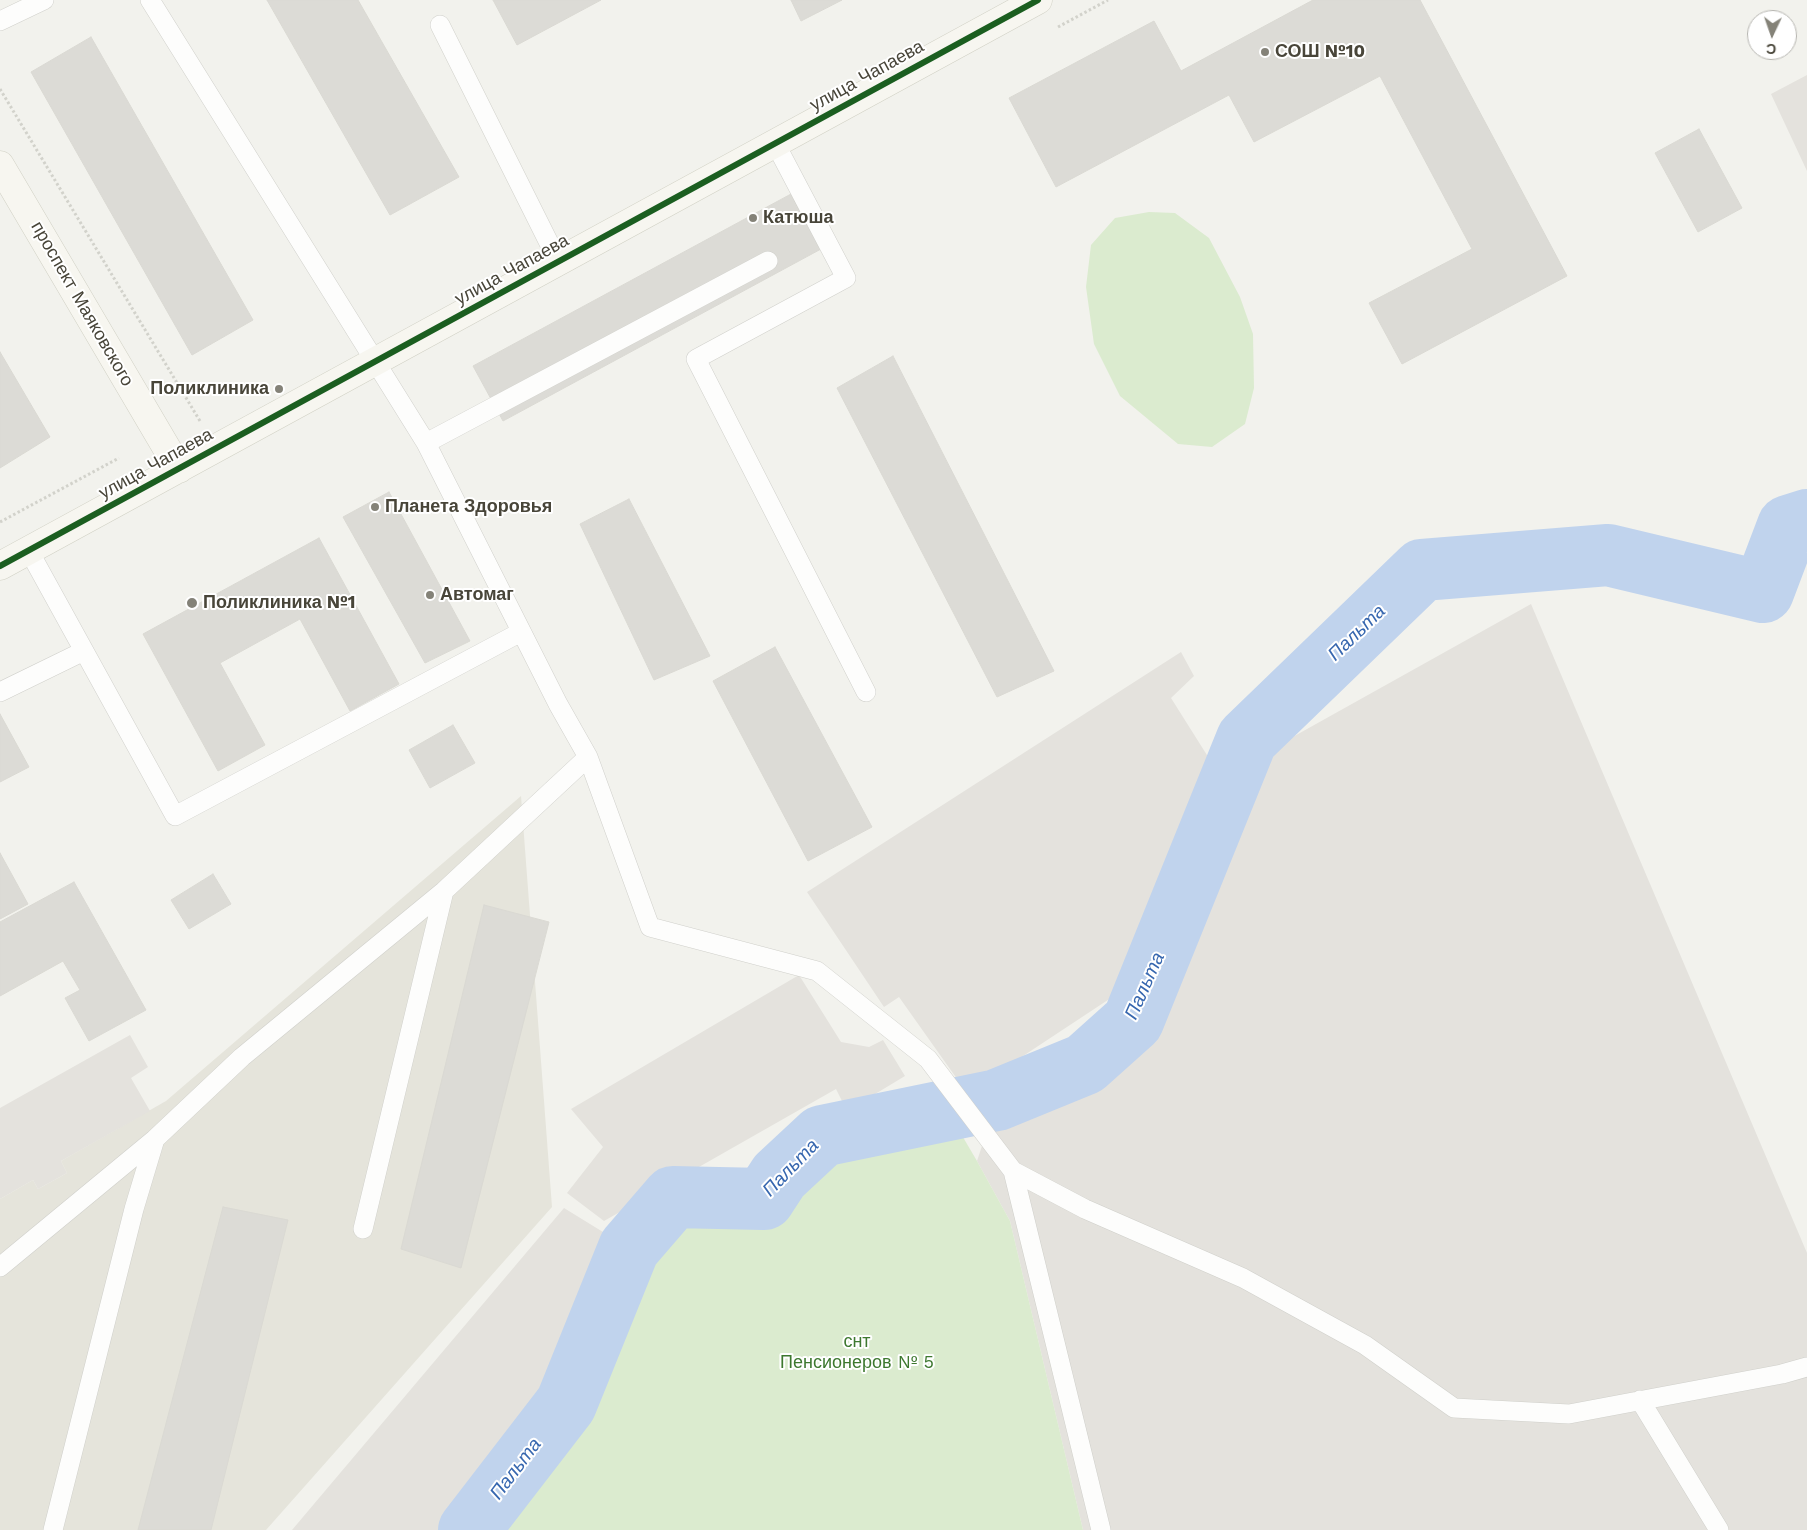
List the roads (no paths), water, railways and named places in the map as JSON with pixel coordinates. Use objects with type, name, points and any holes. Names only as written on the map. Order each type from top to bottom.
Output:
[{"type":"street","name":"улица Чапаева","points":[[0,566],[1038,0]]},
{"type":"street","name":"проспект Маяковского","points":[[0,164],[179,469]]},
{"type":"lane","points":[[0,22],[44,0]]},
{"type":"lane","points":[[150,0],[426,443],[558,704],[588,757],[650,927],[817,971],[928,1059],[1012,1170],[1100,1530]]},
{"type":"lane","points":[[440,25],[558,262]]},
{"type":"lane","points":[[775,143],[846,278],[696,359],[866,692]]},
{"type":"lane","points":[[426,443],[768,261]]},
{"type":"lane","points":[[29,551],[176,816],[521,632]]},
{"type":"lane","points":[[0,692],[84,650]]},
{"type":"lane","points":[[0,1267],[155,1139],[242,1057],[444,891],[588,757]]},
{"type":"lane","points":[[363,1229],[444,891]]},
{"type":"lane","points":[[54,1530],[134,1209],[155,1139]]},
{"type":"lane","points":[[1012,1170],[1085,1209],[1243,1278],[1365,1345],[1454,1408],[1569,1414],[1782,1374],[1807,1367]]},
{"type":"lane","points":[[1640,1400],[1719,1530]]},
{"type":"waterway","name":"Пальта","points":[[469,1530],[566,1404],[629,1248],[673,1197],[764,1199],[779,1176],[822,1136],[997,1100],[1085,1064],[1133,1021],[1247,739],[1422,570],[1608,555],[1763,592],[1788,526],[1807,520]]},
{"type":"place","name":"СОШ №10","points":[[1265,52]]},
{"type":"place","name":"Катюша","points":[[753,218]]},
{"type":"place","name":"Поликлиника","points":[[279,389]]},
{"type":"place","name":"Планета Здоровья","points":[[375,507]]},
{"type":"place","name":"Автомаг","points":[[430,595]]},
{"type":"place","name":"Поликлиника №1","points":[[192,603]]},
{"type":"park label","name":"снт Пенсионеров № 5","points":[[857,1352]]}]
